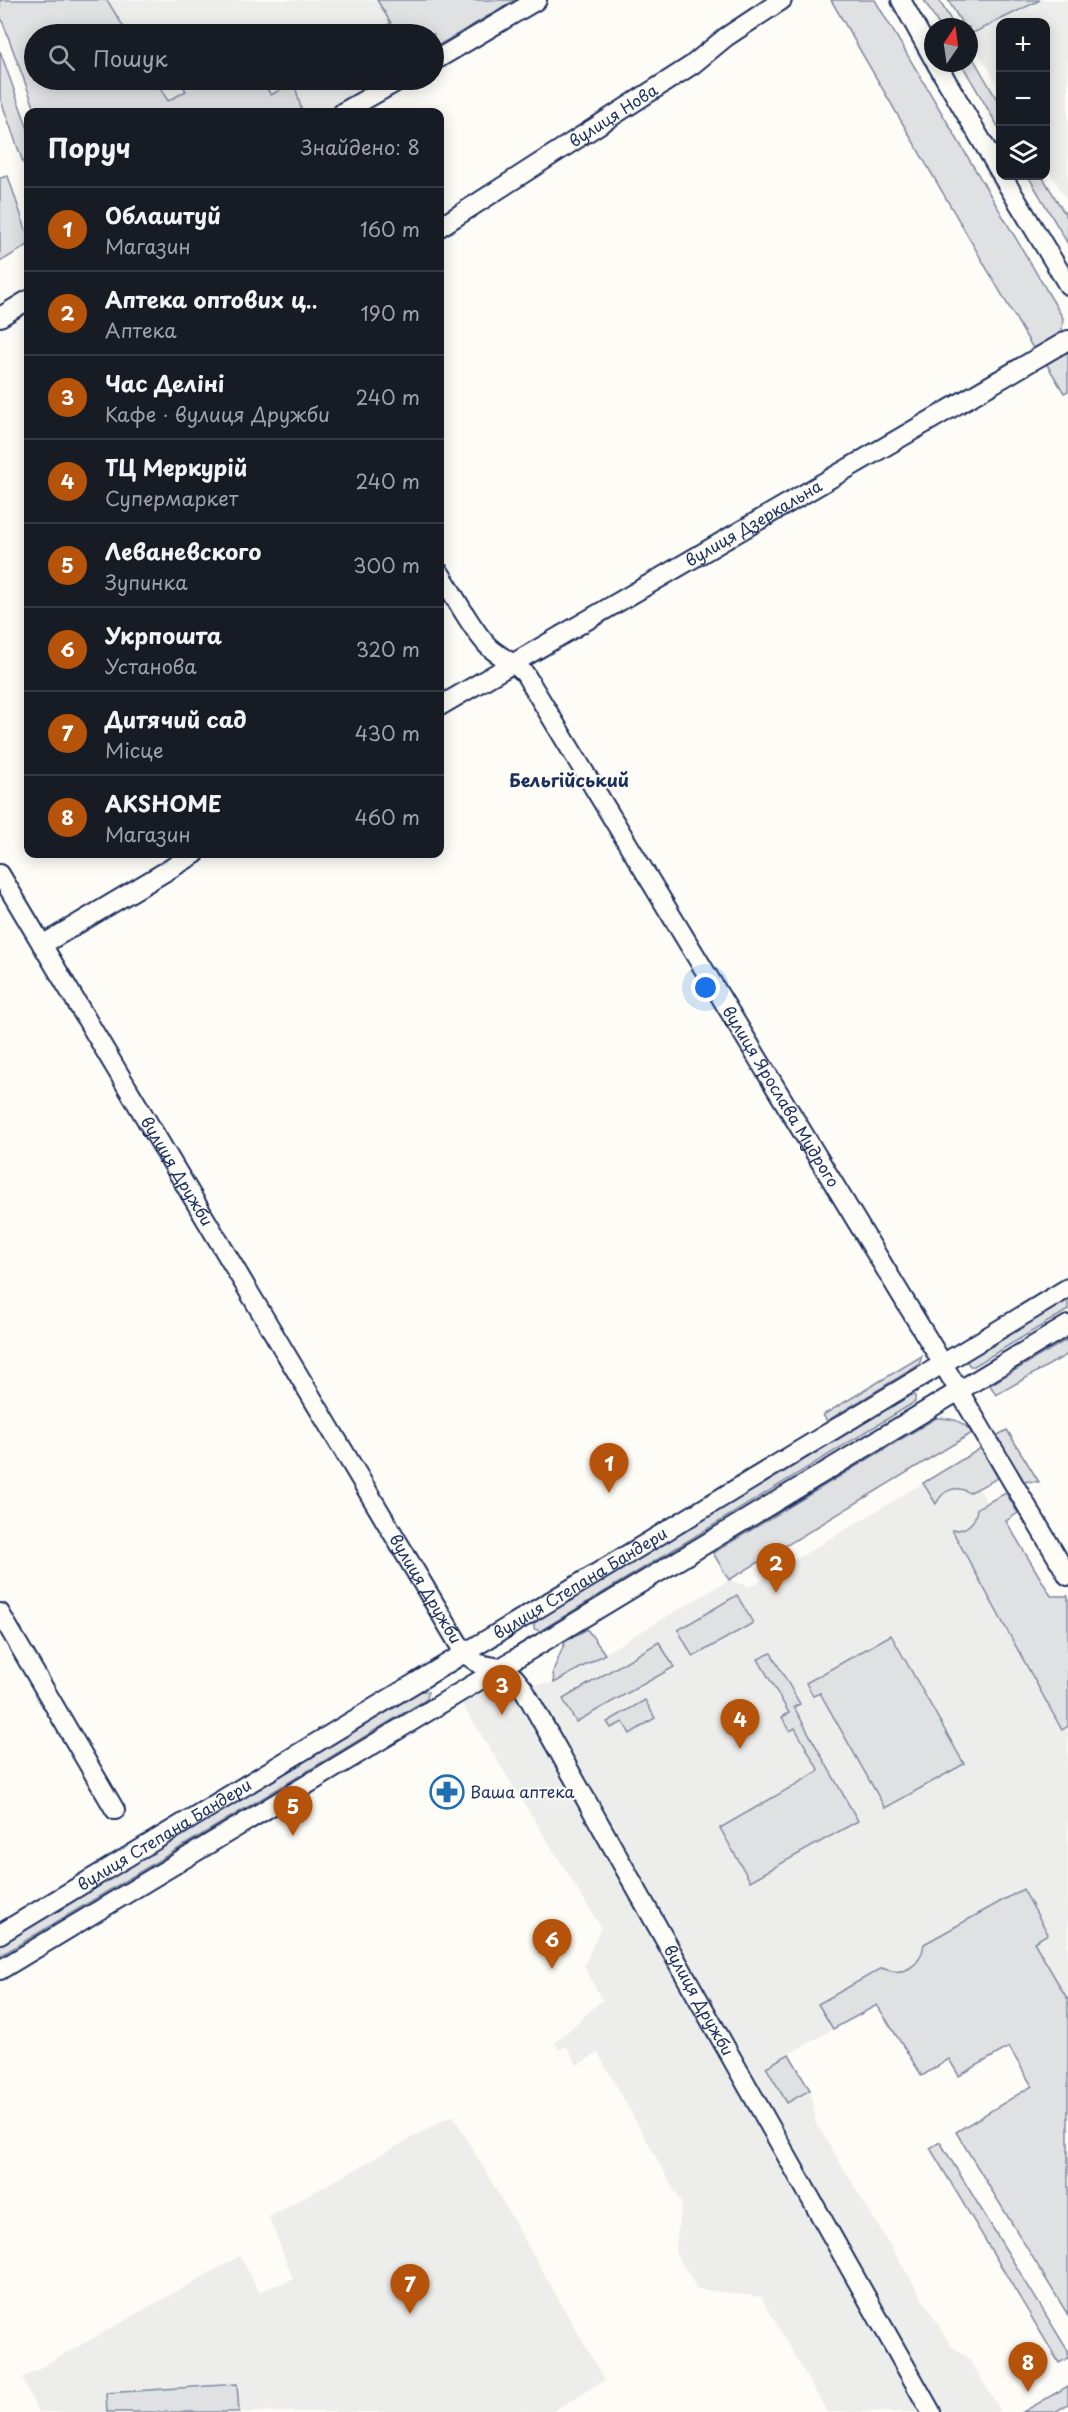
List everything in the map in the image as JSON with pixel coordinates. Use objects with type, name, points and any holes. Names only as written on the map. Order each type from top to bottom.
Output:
[{"type":"street","points":[[444,55],[537,0]]},
{"type":"street","name":"вулиця Нова","points":[[444,224],[692,65],[726,37],[782,0]]},
{"type":"street","points":[[901,0],[924,42]]},
{"type":"street","points":[[941,72],[996,165]]},
{"type":"street","points":[[351,108],[382,90]]},
{"type":"street","points":[[1005,180],[1068,285]]},
{"type":"street","points":[[0,317],[24,302]]},
{"type":"street","name":"вулиця Дзеркальна","points":[[444,704],[1068,340]]},
{"type":"street","name":"вулиця Ярослава Мудрого","points":[[444,579],[483,640],[525,674],[943,1364],[1068,1576]]},
{"type":"street","points":[[42,945],[188,858]]},
{"type":"street","name":"вулиця Дружби","points":[[0,874],[464,1653],[479,1664],[501,1668],[523,1688],[931,2412]]},
{"type":"street","name":"вулиця Степана Бандери","points":[[0,1934],[1068,1288]]},
{"type":"street","name":"вулиця Степана Бандери","points":[[0,1970],[1068,1325]]},
{"type":"street","points":[[0,1613],[115,1810]]},
{"type":"shaded area","points":[[0,0],[515,0],[444,42],[444,24],[24,24],[24,80],[0,16]]},
{"type":"shaded area","points":[[0,0],[107,0],[122,24],[24,24],[24,80],[0,15]]},
{"type":"shaded area","points":[[377,0],[515,0],[444,42],[444,24],[389,24],[391,23]]},
{"type":"shaded area","points":[[831,0],[875,0],[1063,318],[1062,330],[1056,337],[1034,350]]},
{"type":"shaded area","points":[[924,0],[939,0],[950,18],[935,18]]},
{"type":"shaded area","points":[[948,0],[1040,0],[1003,18],[996,18],[996,22],[978,31],[978,18],[959,18]]},
{"type":"shaded area","points":[[1040,0],[1068,0],[1068,203],[1050,172],[1050,18],[1004,18]]},
{"type":"shaded area","points":[[996,22],[996,82],[978,51],[978,31]]},
{"type":"shaded area","points":[[0,51],[24,118],[24,165],[0,98]]},
{"type":"shaded area","points":[[978,67],[996,98],[996,123],[966,72],[978,72]]},
{"type":"shaded area","points":[[28,90],[364,90],[333,108],[34,108]]},
{"type":"shaded area","points":[[28,90],[161,90],[168,101],[185,90],[268,90],[271,95],[280,90],[296,90],[301,108],[35,108]]},
{"type":"shaded area","points":[[8,176],[24,224],[24,247],[0,262],[0,178]]},
{"type":"shaded area","points":[[1030,180],[1044,180],[1068,219],[1068,244]]},
{"type":"shaded area","points":[[1068,352],[1068,391],[1064,393],[1046,363]]},
{"type":"shaded area","points":[[1068,1298],[1068,1310],[974,1366],[970,1366],[967,1362],[967,1359]]},
{"type":"shaded area","points":[[1068,1339],[1068,1354],[996,1395],[990,1385]]},
{"type":"shaded area","points":[[922,1356],[919,1365],[827,1421],[823,1415]]},
{"type":"shaded area","points":[[909,1393],[915,1396],[915,1402],[540,1631],[534,1629],[534,1622]]},
{"type":"shaded area","points":[[936,1418],[956,1421],[972,1433],[729,1580],[713,1553]]},
{"type":"shaded area","points":[[1007,1430],[1039,1482],[1023,1481],[996,1436]]},
{"type":"shaded area","points":[[981,1448],[998,1478],[969,1493],[959,1489],[950,1490],[942,1495],[936,1504],[923,1483]]},
{"type":"shaded area","points":[[923,1483],[936,1503],[939,1497],[951,1489],[969,1493],[979,1488],[987,1503],[977,1508],[971,1525],[953,1530],[1062,1729],[1068,1726],[1068,2000],[1034,1942],[1048,1934],[1022,1889],[923,1955],[910,1968],[892,1972],[882,1968],[818,2004],[833,2029],[789,2054],[810,2090],[816,2123],[951,2346],[967,2356],[1000,2409],[996,2412],[827,2412],[761,2297],[697,2289],[675,2252],[682,2204],[598,2053],[577,2065],[567,2046],[559,2050],[555,2043],[602,2000],[584,1966],[601,1927],[462,1704],[491,1687],[554,1683],[729,1580],[750,1587]]},
{"type":"shaded area","points":[[1006,1493],[1018,1513],[1006,1521],[1051,1596],[1068,1596],[1068,1726],[1062,1730],[952,1530],[962,1529],[969,1525],[975,1518],[977,1508]]},
{"type":"shaded area","points":[[737,1595],[753,1623],[693,1657],[678,1630]]},
{"type":"shaded area","points":[[587,1629],[605,1654],[554,1683],[553,1671],[565,1642]]},
{"type":"shaded area","points":[[891,1635],[964,1764],[885,1808],[820,1693],[813,1696],[806,1683]]},
{"type":"shaded area","points":[[659,1642],[674,1667],[576,1722],[563,1699]]},
{"type":"shaded area","points":[[771,1653],[800,1704],[794,1707],[858,1821],[750,1881],[720,1828],[819,1771],[795,1728],[790,1731],[782,1717],[789,1713],[758,1659]]},
{"type":"shaded area","points":[[421,1690],[428,1692],[427,1699],[0,1956],[0,1944]]},
{"type":"shaded area","points":[[645,1700],[655,1718],[630,1734],[623,1722],[611,1728],[607,1722]]},
{"type":"shaded area","points":[[1023,1889],[1048,1934],[1034,1942],[1068,2000],[1068,2315],[956,2132],[1032,2086],[1009,2047],[959,2076],[949,2059],[922,2076],[877,2005],[833,2029],[818,2004],[882,1968],[897,1971],[910,1968],[919,1959],[924,1944]]},
{"type":"shaded area","points":[[789,2054],[810,2090],[787,2103],[766,2067]]},
{"type":"shaded area","points":[[453,2115],[605,2380],[551,2412],[38,2412],[22,2378],[240,2256],[259,2292],[293,2279],[269,2217]]},
{"type":"shaded area","points":[[940,2142],[1068,2351],[1068,2358],[1059,2363],[930,2148]]},
{"type":"shaded area","points":[[237,2384],[239,2412],[107,2412],[106,2393]]},
{"type":"shaded area","points":[[1068,2386],[1068,2404],[1055,2412],[1023,2412]]},
{"type":"place","name":"Облаштуй","points":[[609,1493]]},
{"type":"place","name":"Аптека оптових ц‥","points":[[776,1593]]},
{"type":"place","name":"Час Деліні","points":[[502,1715]]},
{"type":"place","name":"ТЦ Меркурій","points":[[740,1749]]},
{"type":"place","name":"Ваша аптека","points":[[447,1792]]},
{"type":"place","name":"Леваневского","points":[[293,1836]]},
{"type":"place","name":"Укрпошта","points":[[552,1969]]},
{"type":"place","name":"Дитячий сад","points":[[410,2314]]},
{"type":"place","name":"AKSHOME","points":[[1028,2392]]},
{"type":"district","name":"Бельгійський","points":[[569,781]]}]
